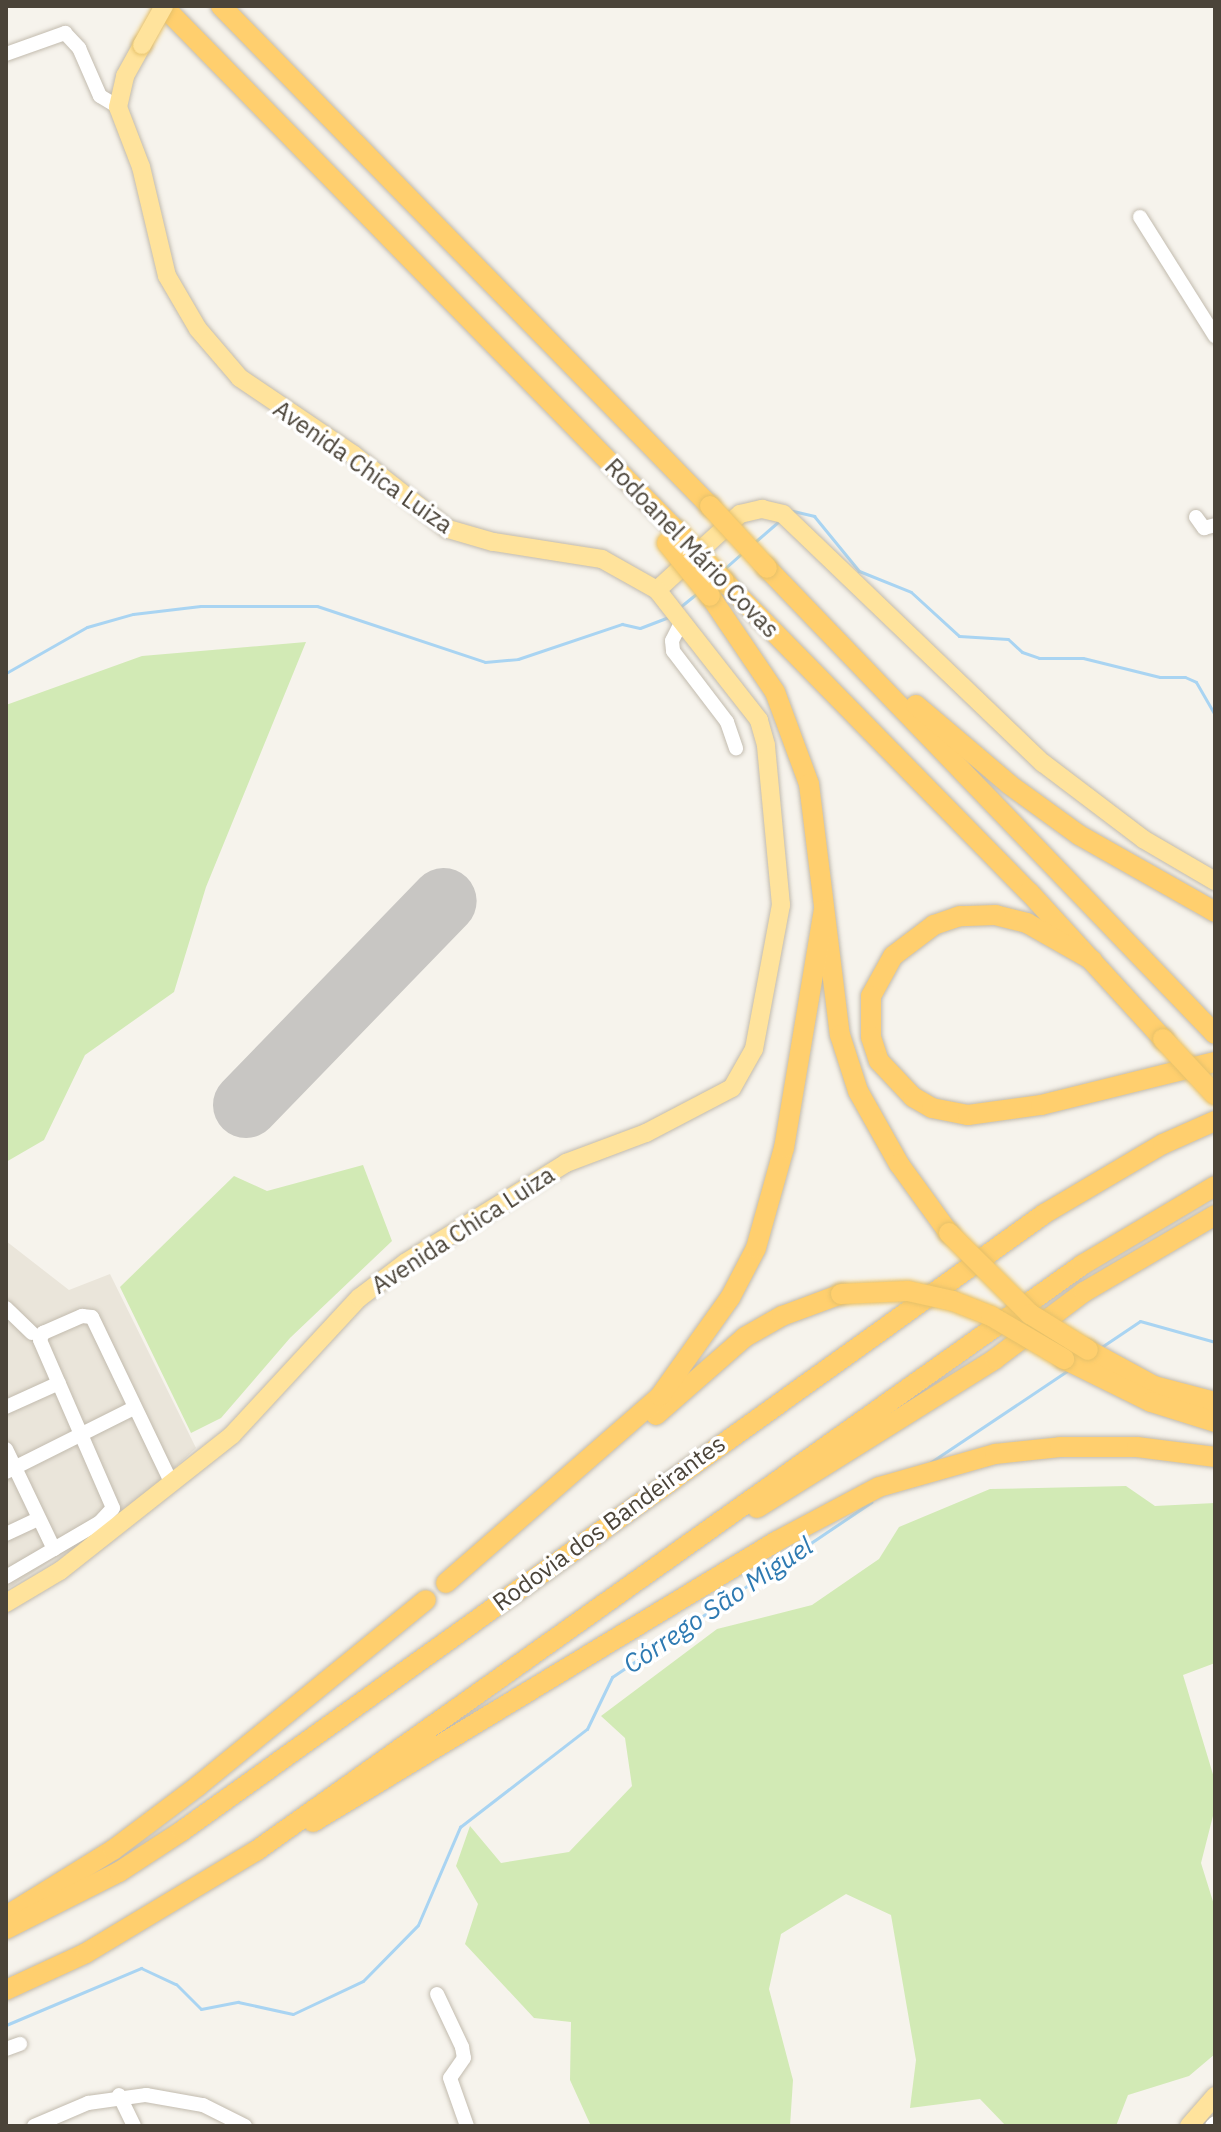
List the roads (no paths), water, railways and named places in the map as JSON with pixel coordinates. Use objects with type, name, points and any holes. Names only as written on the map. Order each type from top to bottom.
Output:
[{"type":"highway","name":"Rodoanel Mário Covas","points":[[164,6],[615,469],[717,588],[1092,960],[1215,1095]]},
{"type":"highway","name":"Rodoanel Mário Covas","points":[[221,6],[710,506],[1209,1028]]},
{"type":"highway","points":[[771,572],[1010,785],[1105,851],[1215,912]]},
{"type":"highway","points":[[717,588],[757,660],[799,753],[818,838],[840,1035],[858,1091],[899,1164],[949,1233],[1030,1314],[1154,1386],[1215,1402]]},
{"type":"highway","points":[[446,1583],[625,1431],[697,1350],[756,1248],[794,1101],[824,910]]},
{"type":"highway","points":[[1092,960],[1027,923],[996,915],[960,916],[934,925],[893,956],[871,996],[871,1037],[879,1061],[913,1097],[932,1108],[968,1115],[1041,1105],[1215,1062]]},
{"type":"highway","name":"Rodovia dos Bandeirantes","points":[[6,1929],[119,1872],[182,1831],[1044,1214],[1163,1144],[1215,1121]]},
{"type":"highway","points":[[256,1851],[1082,1265],[1215,1186]]},
{"type":"highway","points":[[630,1584],[874,1437],[995,1359],[1084,1292],[1215,1215]]},
{"type":"highway","points":[[625,1431],[653,1417],[745,1337],[782,1316],[841,1294],[908,1291],[953,1301],[991,1316],[1064,1359],[1151,1402],[1215,1422]]},
{"type":"highway","points":[[6,1990],[86,1953],[256,1851],[352,1803],[777,1541],[879,1487],[995,1454],[1060,1447],[1137,1447],[1215,1457]]},
{"type":"highway","points":[[6,1916],[113,1850],[198,1786],[426,1600]]},
{"type":"main road","points":[[118,107],[125,76],[164,6]]},
{"type":"main road","name":"Avenida Chica Luiza","points":[[6,1603],[117,1528],[170,1480],[232,1435],[349,1307],[405,1263],[566,1163],[716,1100],[745,1070],[754,1049],[781,905],[766,745],[753,711],[657,590],[602,559],[493,542],[448,529],[354,455],[278,408],[240,378],[198,329],[167,276],[141,167],[118,107]]},
{"type":"main road","points":[[657,590],[740,514],[762,509],[783,514],[1043,763],[1143,839],[1215,881]]},
{"type":"main road","points":[[1189,2126],[1215,2096]]},
{"type":"street","points":[[6,54],[65,33],[79,48],[100,96],[118,107]]},
{"type":"street","points":[[1140,217],[1215,336]]},
{"type":"street","points":[[1196,517],[1204,528],[1215,525]]},
{"type":"street","points":[[682,621],[672,641],[673,651],[727,722],[736,748]]},
{"type":"street","points":[[6,1308],[32,1333]]},
{"type":"street","points":[[6,1577],[111,1513],[109,1492],[81,1435],[41,1336],[82,1316],[96,1323],[170,1480]]},
{"type":"street","points":[[6,1407],[59,1383]]},
{"type":"street","points":[[11,1470],[134,1408]]},
{"type":"street","points":[[6,1449],[11,1470],[54,1549]]},
{"type":"street","points":[[6,1534],[38,1519]]},
{"type":"street","points":[[437,1994],[462,2047],[464,2058],[450,2078],[467,2126]]},
{"type":"street","points":[[34,2126],[119,2095],[185,2100],[245,2126]]},
{"type":"street","points":[[119,2095],[134,2126]]},
{"type":"waterway","points":[[793,511],[814,516],[859,571],[911,592],[959,636],[1008,639],[1022,652],[1039,658],[1083,658],[1160,677],[1185,677],[1196,682],[1215,715]]},
{"type":"waterway","points":[[756,541],[780,520]]},
{"type":"waterway","points":[[723,570],[744,551]]},
{"type":"waterway","points":[[680,607],[696,594]]},
{"type":"waterway","points":[[6,673],[87,627],[133,614],[201,606],[317,606],[485,662],[518,659],[622,624],[640,628],[668,617]]},
{"type":"waterway","name":"Córrego São Miguel","points":[[1100,1348],[1140,1321],[1215,1342]]},
{"type":"waterway","name":"Córrego São Miguel","points":[[931,1462],[1067,1371]]},
{"type":"waterway","name":"Córrego São Miguel","points":[[6,2025],[141,1968],[176,1984],[201,2009],[238,2002],[293,2014],[363,1981],[418,1925],[460,1827],[587,1729],[612,1677],[871,1502]]}]
